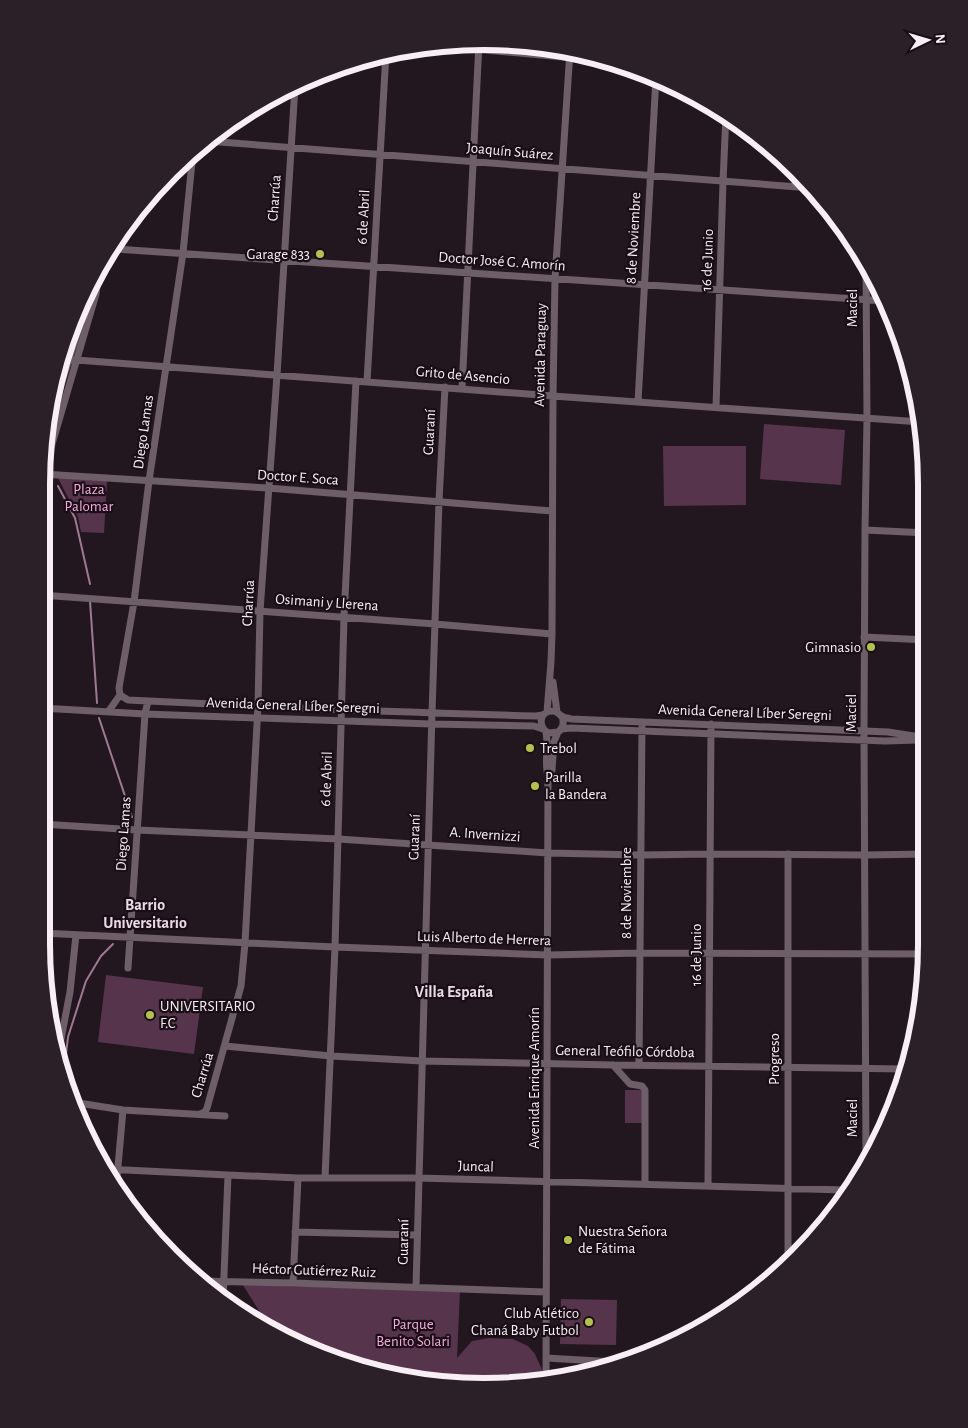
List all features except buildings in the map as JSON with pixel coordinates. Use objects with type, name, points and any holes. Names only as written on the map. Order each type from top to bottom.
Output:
[{"type":"street","points":[[462,388],[479,50]]},
{"type":"street","name":"Avenida Paraguay","points":[[545,714],[552,634],[555,279],[569,58]]},
{"type":"street","name":"6 de Abril","points":[[367,382],[386,61]]},
{"type":"street","name":"8 de Noviembre","points":[[638,402],[655,86]]},
{"type":"street","name":"Charrúa","points":[[200,1114],[205,1112],[207,1108],[241,986],[245,943],[258,706],[260,611],[295,94]]},
{"type":"street","name":"16 de Junio","points":[[716,407],[726,123]]},
{"type":"street","name":"Joaquín Suárez","points":[[218,142],[800,187]]},
{"type":"street","name":"Diego Lamas","points":[[120,695],[119,688],[134,602],[149,481],[183,253],[192,164]]},
{"type":"street","name":"Doctor José G. Amorín","points":[[119,249],[877,301]]},
{"type":"street","name":"Maciel","points":[[866,279],[867,419],[864,638],[866,1149]]},
{"type":"street","points":[[52,445],[78,360],[97,289]]},
{"type":"street","name":"Grito de Asencio","points":[[69,359],[913,422]]},
{"type":"street","name":"6 de Abril","points":[[325,1178],[335,947],[344,618],[356,381]]},
{"type":"street","name":"Guaraní","points":[[416,1287],[431,724],[445,387]]},
{"type":"street","name":"Doctor E. Soca","points":[[50,475],[268,488],[552,511]]},
{"type":"street","points":[[865,530],[918,533]]},
{"type":"street","name":"Osimani y Llerena","points":[[50,596],[552,634]]},
{"type":"street","points":[[864,638],[918,640]]},
{"type":"street","name":"Avenida Paraguay","points":[[551,662],[554,698],[560,714]]},
{"type":"street","points":[[108,712],[120,695]]},
{"type":"street","name":"Avenida General Líber Seregni","points":[[120,695],[128,700],[342,710],[536,716],[545,714]]},
{"type":"street","name":"Diego Lamas","points":[[128,968],[136,830],[145,714],[148,701]]},
{"type":"street","name":"Avenida General Líber Seregni","points":[[50,709],[145,714],[534,726],[544,731]]},
{"type":"street","points":[[550,711],[560,714],[564,723],[560,731],[552,734],[544,731],[541,722],[545,714],[550,711]]},
{"type":"street","name":"Avenida General Líber Seregni","points":[[560,714],[571,719],[888,732],[918,737]]},
{"type":"street","name":"8 de Noviembre","points":[[638,1065],[642,722]]},
{"type":"street","name":"16 de Junio","points":[[708,1186],[711,724]]},
{"type":"street","name":"Avenida General Líber Seregni","points":[[560,731],[571,728],[885,741],[918,739]]},
{"type":"street","name":"Avenida Enrique Amorín","points":[[544,731],[548,741],[546,769],[548,776],[546,1373]]},
{"type":"street","name":"Avenida Enrique Amorín","points":[[548,776],[552,770],[554,742],[560,731]]},
{"type":"street","name":"A. Invernizzi","points":[[50,825],[338,838],[548,853],[640,855],[918,854]]},
{"type":"street","name":"Progreso","points":[[788,854],[788,1254]]},
{"type":"street","name":"Luis Alberto de Herrera","points":[[50,934],[548,955],[639,953],[918,954]]},
{"type":"street","points":[[61,1039],[70,992],[76,935]]},
{"type":"street","name":"General Teófilo Córdoba","points":[[225,1046],[331,1056],[422,1061],[899,1070]]},
{"type":"street","points":[[613,1065],[630,1084],[642,1086],[645,1090],[645,1184]]},
{"type":"street","points":[[80,1103],[123,1110],[225,1116]]},
{"type":"street","points":[[116,1174],[123,1110]]},
{"type":"street","name":"Juncal","points":[[116,1169],[228,1176],[418,1178],[841,1190]]},
{"type":"street","points":[[223,1290],[228,1176]]},
{"type":"street","points":[[293,1283],[298,1178]]},
{"type":"street","points":[[295,1232],[416,1235]]},
{"type":"street","name":"Héctor Gutiérrez Ruiz","points":[[212,1282],[546,1292]]},
{"type":"street","points":[[546,1358],[602,1361]]},
{"type":"green space","points":[[764,424],[845,430],[841,485],[760,479]]},
{"type":"green space","points":[[663,446],[746,446],[746,505],[664,506]]},
{"type":"green space","name":"Plaza Palomar","points":[[58,478],[107,481],[104,533],[81,532],[78,517]]},
{"type":"green space","name":"UNIVERSITARIO F.C","points":[[106,975],[203,987],[194,1054],[98,1042]]},
{"type":"green space","points":[[625,1090],[643,1090],[643,1123],[625,1123]]},
{"type":"green space","name":"Parque Benito Solari","points":[[243,1285],[460,1291],[457,1358],[472,1341],[489,1338],[513,1339],[528,1346],[535,1354],[543,1374],[484,1378],[456,1377],[399,1370],[344,1355],[318,1345],[263,1318]]},
{"type":"green space","name":"Club Atlético Chaná Baby Futbol","points":[[561,1299],[617,1300],[616,1345],[560,1344]]},
{"type":"waterway","points":[[58,486],[75,518],[90,584]]},
{"type":"waterway","points":[[90,601],[97,703]]},
{"type":"waterway","points":[[99,718],[132,817]]},
{"type":"waterway","points":[[65,1058],[68,1037],[86,981],[101,956],[113,944]]},
{"type":"place","name":"Garage 833","points":[[320,254]]},
{"type":"place","name":"Gimnasio","points":[[871,647]]},
{"type":"place","name":"Trebol","points":[[530,748]]},
{"type":"place","name":"Parilla la Bandera","points":[[535,786]]},
{"type":"place","name":"UNIVERSITARIO F.C","points":[[150,1015]]},
{"type":"place","name":"Nuestra Señora de Fátima","points":[[568,1240]]},
{"type":"place","name":"Club Atlético Chaná Baby Futbol","points":[[589,1322]]},
{"type":"district","name":"Barrio Universitario","points":[[145,913]]},
{"type":"district","name":"Villa España","points":[[454,991]]}]
